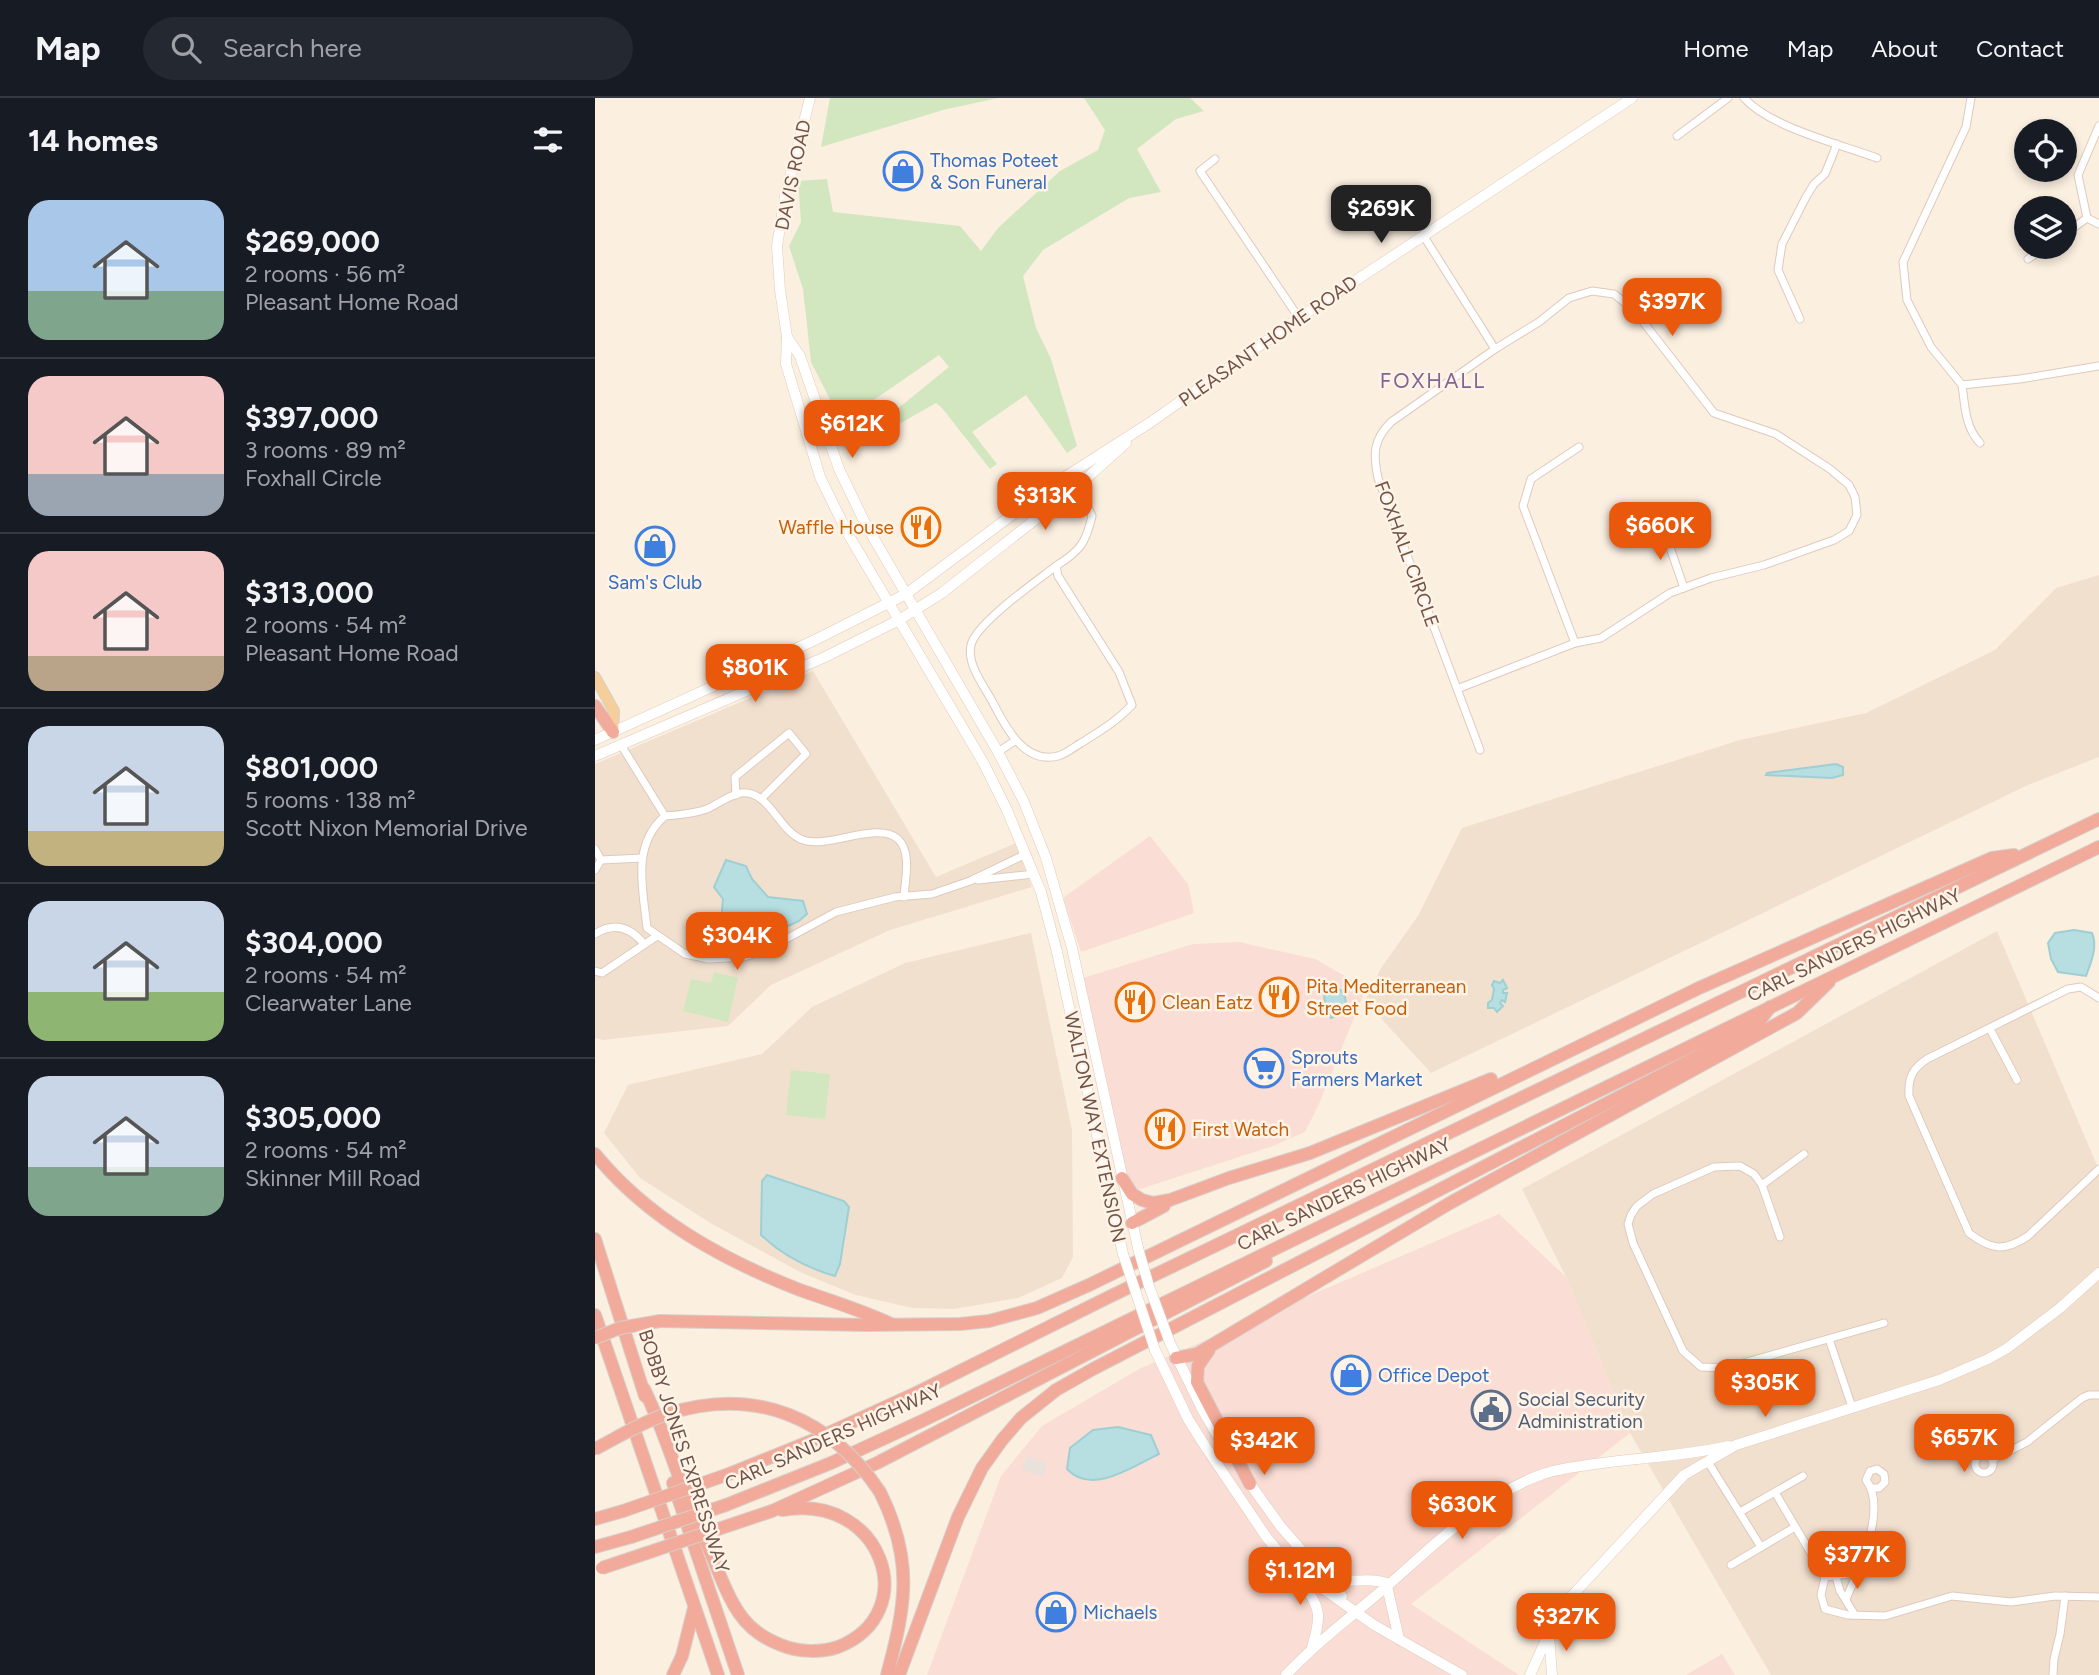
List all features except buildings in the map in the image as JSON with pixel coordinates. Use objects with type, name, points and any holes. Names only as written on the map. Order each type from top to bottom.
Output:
[{"type":"highway","points":[[595,706],[613,732]]},
{"type":"highway","name":"CARL SANDERS HIGHWAY","points":[[595,1519],[729,1474],[811,1441],[916,1393],[2099,818]]},
{"type":"highway","name":"CARL SANDERS HIGHWAY","points":[[595,1547],[726,1505],[870,1445],[2099,847]]},
{"type":"highway","points":[[595,1338],[627,1326],[660,1321],[895,1326],[960,1324],[989,1321],[1037,1308],[1699,988],[1992,858],[2032,852]]},
{"type":"highway","points":[[1176,1358],[1197,1354],[1450,1203],[1797,1013],[1838,973]]},
{"type":"highway","points":[[899,1675],[968,1493],[997,1446],[1039,1402],[1093,1368],[1756,1026],[1772,1005]]},
{"type":"highway","points":[[1122,1178],[1132,1194],[1153,1203],[1170,1200],[1310,1153],[1496,1077],[1520,1074]]},
{"type":"highway","points":[[595,1154],[638,1199],[688,1236],[768,1276],[861,1309],[895,1326]]},
{"type":"highway","points":[[1132,1223],[1157,1209],[1252,1171]]},
{"type":"highway","points":[[597,1570],[772,1511],[877,1463],[1258,1266],[1303,1234]]},
{"type":"highway","name":"BOBBY JONES EXPRESSWAY","points":[[595,1238],[649,1412],[738,1675]]},
{"type":"highway","name":"BOBBY JONES EXPRESSWAY","points":[[595,1315],[718,1675]]},
{"type":"highway","points":[[1214,1344],[1201,1359],[1198,1382],[1250,1484]]},
{"type":"highway","points":[[643,1389],[654,1409],[681,1481],[738,1613],[756,1632],[790,1648],[824,1650],[852,1640],[871,1623],[882,1598],[883,1572],[874,1544],[851,1521],[830,1511],[807,1507],[772,1511]]},
{"type":"highway","points":[[595,1449],[665,1415],[690,1408],[729,1404],[755,1405],[801,1420],[830,1437],[851,1454],[880,1492],[896,1527],[904,1578],[902,1616],[887,1675]]},
{"type":"highway","points":[[673,1675],[683,1656],[694,1608]]},
{"type":"highway","points":[[724,1636],[744,1675]]},
{"type":"main road","name":"DAVIS ROAD","points":[[810,98],[785,196],[777,246],[787,337],[786,364],[820,477],[848,534],[888,604]]},
{"type":"main road","name":"PLEASANT HOME ROAD","points":[[595,740],[815,640],[906,594],[1067,475],[1151,422],[1299,318],[1632,98]]},
{"type":"main road","name":"DAVIS ROAD","points":[[787,337],[800,356],[839,469],[866,525],[906,594]]},
{"type":"main road","name":"PLEASANT HOME ROAD","points":[[595,756],[823,658],[899,620],[953,585],[1077,486],[1151,422]]},
{"type":"main road","name":"WALTON WAY EXTENSION","points":[[906,594],[998,752],[1024,802],[1046,858],[1078,976],[1138,1248],[1176,1358],[1203,1411],[1250,1484],[1281,1527],[1357,1612]]},
{"type":"main road","name":"WALTON WAY EXTENSION","points":[[888,604],[982,762],[1007,810],[1041,892],[1063,978],[1123,1254],[1156,1352],[1188,1419],[1267,1538],[1291,1566],[1399,1639],[1462,1675]]},
{"type":"main road","points":[[595,677],[614,711],[613,732],[621,745]]},
{"type":"main road","points":[[1063,978],[1078,976]]},
{"type":"main road","points":[[1118,1234],[1132,1223]]},
{"type":"main road","points":[[1286,1675],[1311,1648],[1455,1527],[1500,1495],[1535,1476],[1608,1461],[1673,1455],[1736,1445],[1939,1380],[2006,1349],[2060,1308],[2099,1273]]},
{"type":"main road","points":[[1156,1352],[1176,1358]]},
{"type":"main road","points":[[1530,1675],[1549,1633],[1570,1598],[1684,1475],[1736,1445]]},
{"type":"main road","points":[[1673,1455],[1684,1475]]},
{"type":"main road","points":[[1291,1566],[1318,1606],[1319,1620],[1311,1648]]},
{"type":"main road","points":[[1317,1569],[1344,1581],[1369,1579],[1388,1585]]},
{"type":"main road","points":[[1388,1585],[1399,1639]]},
{"type":"main road","points":[[1549,1633],[1552,1675]]},
{"type":"street","points":[[1677,136],[1728,98]]},
{"type":"street","points":[[1744,98],[1753,108],[1771,118],[1877,158]]},
{"type":"street","points":[[1971,98],[1966,127],[1903,262],[1907,300],[1931,347],[1962,385],[1967,419],[1972,434],[1980,443]]},
{"type":"street","points":[[2087,218],[2078,175],[2099,126]]},
{"type":"street","points":[[1800,319],[1778,270],[1782,244],[1806,197],[1814,184],[1825,174],[1837,144]]},
{"type":"street","points":[[1215,159],[1200,171],[1299,318]]},
{"type":"street","points":[[2087,218],[2099,224]]},
{"type":"street","points":[[2077,225],[2087,218]]},
{"type":"street","points":[[1423,235],[1495,349]]},
{"type":"street","name":"FOXHALL CIRCLE","points":[[1457,688],[1575,643],[1601,638],[1659,599],[1684,588],[1711,578],[1765,565],[1834,540],[1849,531],[1857,515],[1856,497],[1849,485],[1830,468],[1776,434],[1714,413],[1634,310],[1614,293],[1591,291],[1569,298],[1391,422],[1380,433],[1375,444],[1378,478],[1480,750]]},
{"type":"street","points":[[1962,385],[2099,366]]},
{"type":"street","points":[[1575,643],[1523,506],[1531,479],[1579,447]]},
{"type":"street","points":[[1056,566],[1058,576],[1119,672],[1132,705],[1114,723],[1060,755],[1040,757],[1021,747],[1003,721],[972,663],[971,645],[977,632],[1002,608],[1083,544],[1091,516],[1077,486],[1067,475]]},
{"type":"street","points":[[1663,527],[1684,588]]},
{"type":"street","points":[[736,795],[735,777],[789,733],[806,754],[761,799]]},
{"type":"street","points":[[998,752],[1016,740]]},
{"type":"street","points":[[621,745],[664,816]]},
{"type":"street","points":[[904,897],[905,852],[898,839],[884,833],[804,841],[787,832],[761,799],[742,793],[693,813],[664,816],[654,825],[644,844],[642,858],[647,928],[685,954],[709,959],[744,957],[764,951],[836,912],[904,897],[932,894],[970,881],[1026,854]]},
{"type":"street","points":[[595,849],[601,860]]},
{"type":"street","points":[[601,860],[642,858]]},
{"type":"street","points":[[595,870],[601,860]]},
{"type":"street","points":[[970,881],[1034,874]]},
{"type":"street","points":[[595,934],[609,928],[625,928],[633,931],[644,944]]},
{"type":"street","points":[[595,971],[602,973],[657,936]]},
{"type":"street","points":[[2099,999],[2081,988],[2068,989],[1927,1059],[1916,1067],[1908,1081],[1909,1096],[1969,1233],[1985,1245],[2001,1247],[2017,1243],[2028,1236],[2099,1169]]},
{"type":"street","points":[[1990,1029],[2017,1080]]},
{"type":"street","points":[[1762,1185],[1804,1154]]},
{"type":"street","points":[[1780,1237],[1762,1185],[1754,1174],[1739,1166],[1714,1167],[1653,1194],[1637,1206],[1631,1214],[1629,1224],[1633,1243],[1683,1351],[1701,1367],[1726,1368],[1884,1323]]},
{"type":"street","points":[[1829,1339],[1852,1408]]},
{"type":"street","points":[[1992,1460],[2027,1442],[2082,1398],[2099,1395]]},
{"type":"street","points":[[1708,1462],[1761,1547]]},
{"type":"street","points":[[1740,1512],[1776,1494],[1803,1476]]},
{"type":"street","points":[[1846,1599],[1873,1521],[1873,1488]]},
{"type":"street","points":[[1776,1494],[1825,1577],[1821,1595],[1825,1609],[1834,1612],[1885,1616],[1952,1597],[2011,1602],[2065,1596],[2099,1597]]},
{"type":"street","points":[[1731,1565],[1795,1527]]},
{"type":"street","points":[[1825,1577],[1857,1573]]},
{"type":"street","points":[[1836,1577],[1840,1591],[1856,1615]]},
{"type":"street","points":[[2053,1675],[2065,1596]]},
{"type":"shaded area","points":[[2099,575],[2099,757],[2028,785],[1431,1073],[1365,1001],[1381,968],[1418,916],[1462,828],[1740,740],[1866,713],[1995,650],[2056,588]]},
{"type":"shaded area","points":[[813,671],[936,877],[1016,843],[1032,887],[890,930],[771,985],[728,1026],[603,1040],[595,1038],[595,764]]},
{"type":"shaded area","points":[[1150,836],[1188,884],[1194,913],[1081,952],[1063,898]]},
{"type":"shaded area","points":[[1997,931],[2099,1170],[2099,1675],[1771,1675],[1630,1433],[1566,1277],[1522,1189]]},
{"type":"shaded area","points":[[1031,933],[1072,1130],[1073,1257],[1062,1278],[1018,1298],[954,1309],[912,1308],[856,1295],[802,1273],[712,1224],[640,1178],[604,1133],[628,1085],[762,1054],[812,1007],[905,963]]},
{"type":"shaded area","points":[[1239,942],[1315,959],[1366,988],[1319,1104],[1305,1132],[1273,1146],[1134,1191],[1127,1181],[1083,978],[1193,944]]},
{"type":"shaded area","points":[[1499,1214],[1566,1277],[1630,1433],[1411,1604],[1519,1675],[927,1675],[1001,1476],[1042,1426],[1139,1369]]},
{"type":"shaded area","points":[[1027,1456],[1047,1463],[1043,1476],[1022,1469]]},
{"type":"shaded area","points":[[1722,1654],[1735,1675],[1686,1675]]},
{"type":"green space","points":[[830,98],[998,98],[943,110],[821,147]]},
{"type":"green space","points":[[1084,98],[1190,98],[1204,111],[1176,119],[1137,149],[1161,192],[1129,198],[1043,250],[1023,276],[1036,328],[1051,359],[1077,446],[1067,453],[1026,395],[972,432],[997,464],[990,469],[936,403],[892,428],[896,410],[949,367],[939,355],[871,402],[837,413],[811,362],[803,289],[789,246],[801,222],[798,181],[827,179],[833,212],[960,226],[981,251],[998,228],[1060,171],[1098,150],[1105,130]]},
{"type":"green space","points":[[714,972],[738,978],[728,1022],[683,1011],[691,979],[711,983]]},
{"type":"green space","points":[[791,1070],[830,1074],[825,1119],[786,1115]]},
{"type":"water","points":[[1836,764],[1843,767],[1843,775],[1832,778],[1766,775],[1767,773]]},
{"type":"water","points":[[726,860],[746,866],[752,879],[768,897],[803,901],[807,914],[799,921],[741,948],[713,942],[711,932],[721,922],[723,899],[714,887]]},
{"type":"water","points":[[2074,930],[2092,933],[2094,938],[2093,954],[2086,976],[2058,972],[2051,959],[2048,943],[2055,933]]},
{"type":"water","points":[[1503,980],[1507,988],[1503,993],[1507,993],[1505,1002],[1502,1000],[1500,1003],[1503,1006],[1497,1012],[1494,1008],[1488,1008],[1488,1003],[1492,1000],[1494,981],[1500,983]]},
{"type":"water","points":[[1335,986],[1344,994],[1345,1005],[1343,1013],[1331,1018],[1324,995],[1326,987]]},
{"type":"water","points":[[767,1175],[844,1201],[849,1207],[840,1264],[835,1276],[795,1260],[761,1235],[762,1181]]},
{"type":"water","points":[[1118,1427],[1151,1435],[1159,1454],[1125,1471],[1100,1479],[1077,1477],[1067,1469],[1070,1448],[1093,1430]]},
{"type":"place","name":"Thomas Poteet & Son Funeral","points":[[903,171]]},
{"type":"place","name":"Waffle House","points":[[921,527]]},
{"type":"place","name":"Sam's Club","points":[[655,546]]},
{"type":"place","name":"Pita Mediterranean Street Food","points":[[1279,997]]},
{"type":"place","name":"Clean Eatz","points":[[1135,1002]]},
{"type":"place","name":"Sprouts Farmers Market","points":[[1264,1068]]},
{"type":"place","name":"First Watch","points":[[1165,1129]]},
{"type":"place","name":"Office Depot","points":[[1351,1375]]},
{"type":"place","name":"Social Security Administration","points":[[1491,1410]]},
{"type":"place","name":"Michaels","points":[[1056,1612]]},
{"type":"district","name":"FOXHALL","points":[[1433,380]]}]
